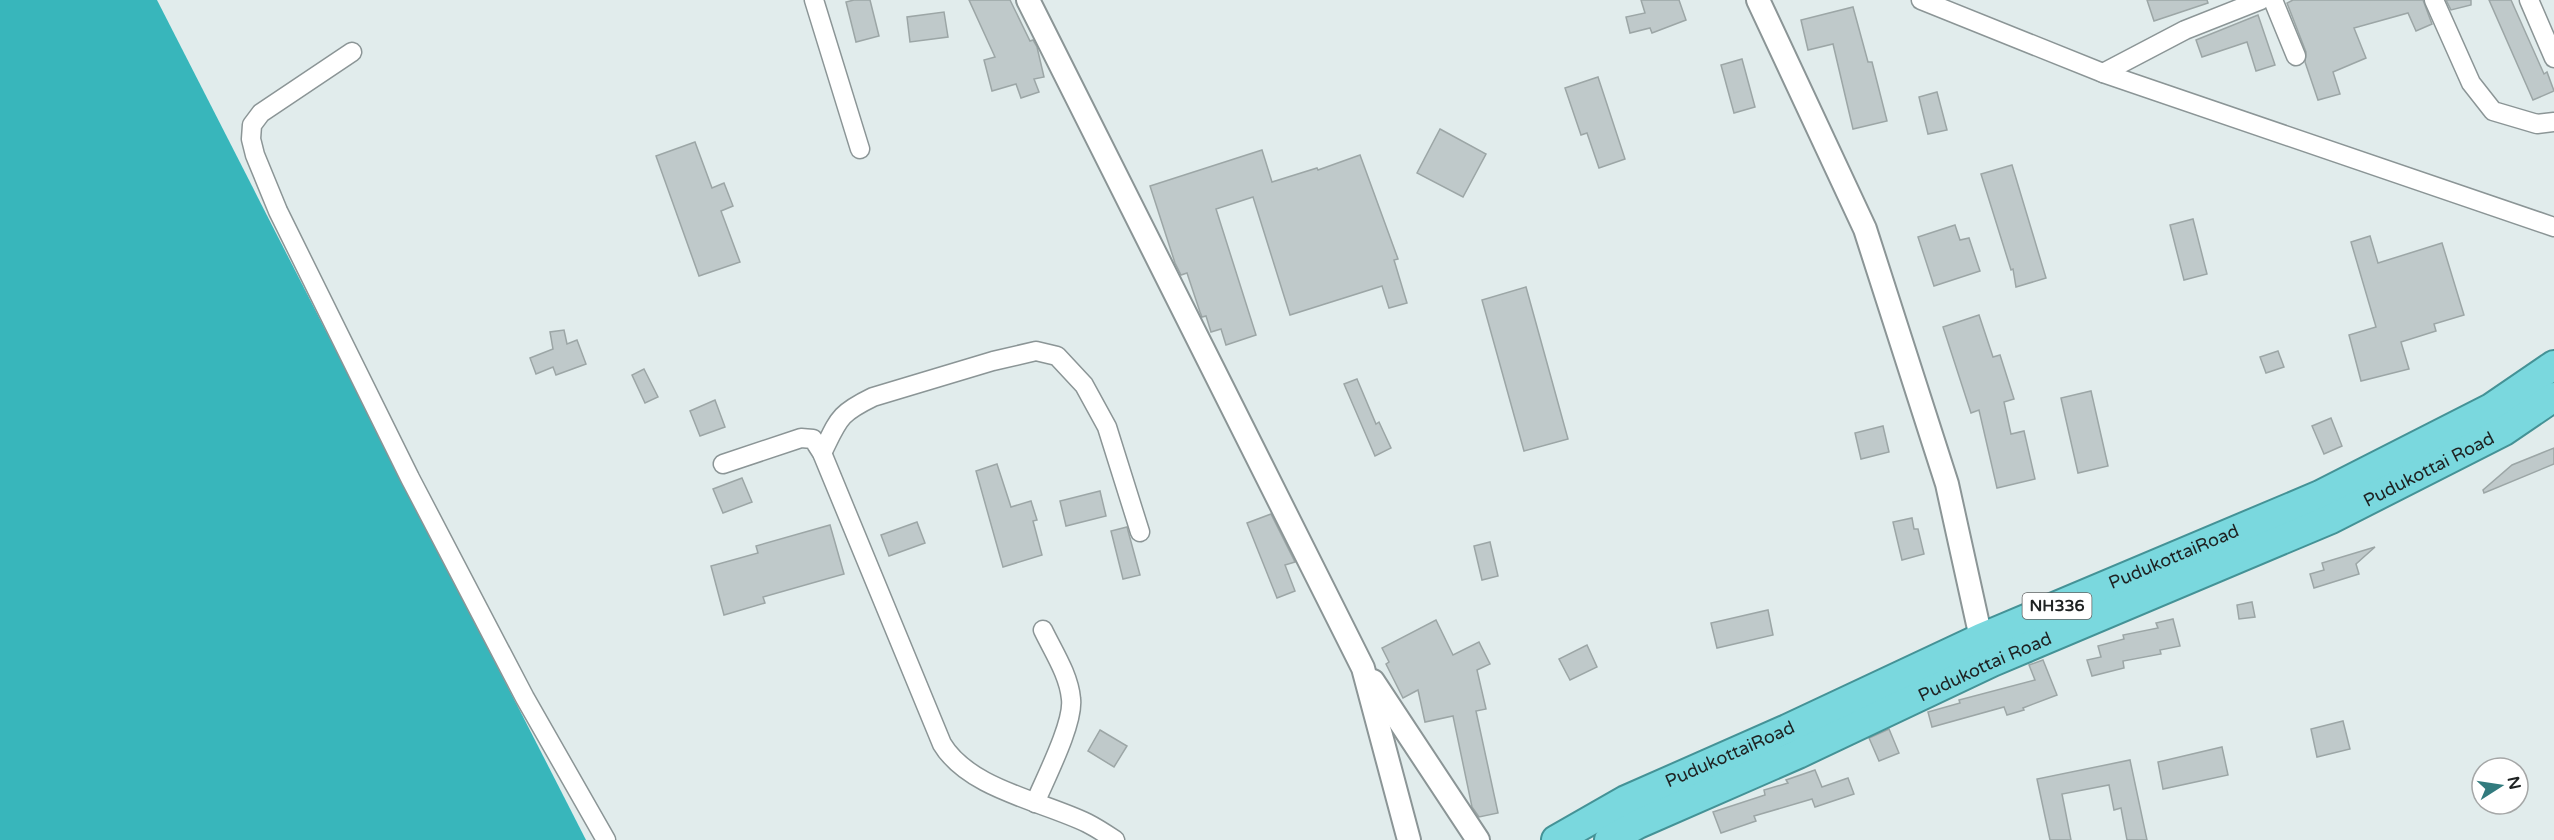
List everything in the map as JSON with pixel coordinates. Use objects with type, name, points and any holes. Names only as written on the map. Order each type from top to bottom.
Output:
[{"type":"highway","name":"PudukottaiRoad","points":[[1556,840],[1626,800],[1787,729],[1987,650],[2320,495],[2491,408],[2554,365]]},
{"type":"highway","name":"Pudukottai Road","points":[[1609,840],[1638,824],[1798,753],[1987,650],[2331,519],[2504,431],[2554,397]]},
{"type":"street","points":[[814,0],[860,149]]},
{"type":"street","points":[[1028,0],[1363,668],[1478,840]]},
{"type":"street","points":[[1758,0],[1865,229],[1947,484],[1987,650]]},
{"type":"street","points":[[1921,0],[2103,73],[2554,227]]},
{"type":"street","points":[[2103,73],[2185,30],[2261,0]]},
{"type":"street","points":[[2273,0],[2296,56]]},
{"type":"street","points":[[2434,0],[2471,83],[2493,111],[2537,124],[2554,122]]},
{"type":"street","points":[[2529,0],[2554,58]]},
{"type":"street","points":[[352,52],[261,113],[252,125],[251,139],[255,154],[278,211],[410,478],[525,698],[606,840]]},
{"type":"street","points":[[822,453],[839,418],[855,406],[873,397],[993,361],[1036,351],[1047,352],[1057,356],[1084,385],[1107,427],[1140,532]]},
{"type":"street","points":[[723,464],[801,438],[813,439],[822,453],[946,750],[960,766],[968,771],[1035,803],[1087,823],[1115,840]]},
{"type":"street","points":[[1035,803],[1070,717],[1072,699],[1067,682],[1043,630]]},
{"type":"street","points":[[1363,668],[1409,840]]},
{"type":"water","points":[[0,0],[157,0],[586,840],[0,840]]},
{"type":"building","points":[[870,0],[879,36],[856,42],[846,2]]},
{"type":"building","points":[[969,0],[1010,0],[1030,41],[1033,40],[1037,47],[1044,77],[1034,79],[1039,92],[1021,98],[1016,84],[992,91],[984,60],[995,57]]},
{"type":"building","points":[[1641,0],[1679,0],[1686,20],[1652,33],[1650,28],[1630,33],[1626,17],[1645,13]]},
{"type":"building","points":[[2147,0],[2207,0],[2208,3],[2154,21]]},
{"type":"building","points":[[2293,0],[2423,0],[2432,24],[2416,31],[2408,13],[2354,28],[2366,58],[2333,72],[2340,94],[2318,100],[2305,62],[2306,52],[2287,3]]},
{"type":"building","points":[[2446,0],[2471,0],[2471,5],[2451,10]]},
{"type":"building","points":[[2489,0],[2511,0],[2554,91],[2533,100]]},
{"type":"building","points":[[1853,7],[1868,62],[1872,62],[1887,121],[1853,129],[1833,44],[1808,50],[1801,20]]},
{"type":"building","points":[[944,12],[948,37],[910,42],[907,17]]},
{"type":"building","points":[[2258,15],[2275,65],[2256,71],[2247,42],[2202,57],[2196,40]]},
{"type":"building","points":[[1742,59],[1755,107],[1734,113],[1721,65]]},
{"type":"building","points":[[1598,77],[1625,159],[1599,168],[1587,133],[1581,135],[1565,88]]},
{"type":"building","points":[[1937,92],[1947,130],[1928,134],[1919,97]]},
{"type":"building","points":[[1440,129],[1486,154],[1463,197],[1417,173]]},
{"type":"building","points":[[695,142],[712,188],[724,183],[733,206],[721,211],[740,262],[699,276],[656,156]]},
{"type":"building","points":[[1262,150],[1272,182],[1317,168],[1318,170],[1360,155],[1398,259],[1394,260],[1407,303],[1389,308],[1382,286],[1290,315],[1253,197],[1216,209],[1256,335],[1226,345],[1221,329],[1211,332],[1206,316],[1202,317],[1187,273],[1181,275],[1175,263],[1150,186]]},
{"type":"building","points":[[2012,165],[2046,278],[2016,287],[2013,269],[2011,270],[1981,174]]},
{"type":"building","points":[[2193,219],[2207,274],[2184,280],[2170,225]]},
{"type":"building","points":[[1955,225],[1960,240],[1969,238],[1980,271],[1934,286],[1918,237]]},
{"type":"building","points":[[2370,236],[2378,263],[2442,243],[2464,315],[2434,324],[2436,331],[2401,342],[2409,369],[2361,381],[2349,335],[2376,327],[2351,242]]},
{"type":"building","points":[[1526,287],[1568,439],[1524,451],[1482,300]]},
{"type":"building","points":[[1979,315],[1993,357],[2000,355],[2014,399],[2004,402],[2011,434],[2024,431],[2035,479],[1997,488],[1979,410],[1971,413],[1943,327]]},
{"type":"building","points":[[564,330],[567,344],[577,340],[586,364],[556,375],[553,367],[536,374],[530,358],[553,349],[550,332]]},
{"type":"building","points":[[2278,351],[2284,367],[2266,373],[2260,357]]},
{"type":"building","points":[[644,369],[658,397],[645,403],[632,375]]},
{"type":"building","points":[[1357,379],[1376,424],[1379,422],[1391,448],[1375,456],[1344,384]]},
{"type":"building","points":[[2091,391],[2108,466],[2078,473],[2061,398]]},
{"type":"building","points":[[715,400],[725,427],[700,436],[690,411]]},
{"type":"building","points":[[2331,418],[2342,446],[2324,454],[2312,426]]},
{"type":"building","points":[[1883,426],[1889,452],[1861,459],[1855,433]]},
{"type":"building","points":[[2554,448],[2554,464],[2484,493],[2483,490],[2512,465]]},
{"type":"building","points":[[997,464],[1011,507],[1031,501],[1037,520],[1033,521],[1042,555],[1003,567],[976,471]]},
{"type":"building","points":[[742,478],[752,502],[723,513],[713,489]]},
{"type":"building","points":[[1100,491],[1106,516],[1066,526],[1060,501]]},
{"type":"building","points":[[1271,514],[1295,562],[1285,565],[1295,591],[1277,598],[1247,523]]},
{"type":"building","points":[[1912,518],[1914,529],[1918,529],[1924,554],[1902,560],[1893,522]]},
{"type":"building","points":[[917,522],[925,543],[889,556],[881,535]]},
{"type":"building","points":[[830,525],[844,574],[763,597],[765,603],[724,615],[711,566],[758,553],[756,546]]},
{"type":"building","points":[[1127,527],[1140,575],[1123,579],[1111,531]]},
{"type":"building","points":[[1490,542],[1498,576],[1482,580],[1474,546]]},
{"type":"building","points":[[2375,547],[2356,564],[2359,574],[2314,588],[2310,574],[2324,570],[2322,563]]},
{"type":"building","points":[[2252,602],[2255,617],[2239,619],[2237,605]]},
{"type":"building","points":[[1768,610],[1773,635],[1717,648],[1711,623]]},
{"type":"building","points":[[2173,619],[2180,646],[2160,650],[2161,654],[2123,661],[2124,668],[2092,676],[2087,660],[2101,657],[2098,646],[2124,639],[2123,635],[2158,628],[2156,623]]},
{"type":"building","points":[[1436,620],[1453,655],[1479,642],[1490,664],[1477,670],[1486,709],[1476,711],[1498,813],[1479,817],[1472,807],[1453,716],[1425,722],[1418,690],[1403,698],[1386,664],[1389,662],[1382,648]]},
{"type":"building","points":[[1587,645],[1597,667],[1570,680],[1559,659]]},
{"type":"building","points":[[2043,660],[2057,695],[2007,715],[2004,707],[1932,727],[1928,712],[1960,703],[1959,700],[2035,680],[2029,665]]},
{"type":"building","points":[[2343,721],[2350,749],[2317,757],[2311,729]]},
{"type":"building","points":[[1889,729],[1899,753],[1879,761],[1869,738]]},
{"type":"building","points":[[1100,730],[1127,746],[1114,767],[1088,751]]},
{"type":"building","points":[[2222,747],[2228,775],[2163,789],[2158,762]]},
{"type":"building","points":[[2130,760],[2147,840],[2127,840],[2121,808],[2114,810],[2109,785],[2062,794],[2071,840],[2050,840],[2037,779]]},
{"type":"building","points":[[1815,770],[1822,787],[1848,778],[1854,794],[1815,807],[1812,799],[1754,816],[1756,821],[1721,833],[1713,812],[1765,795],[1764,790],[1788,783],[1786,780]]}]
